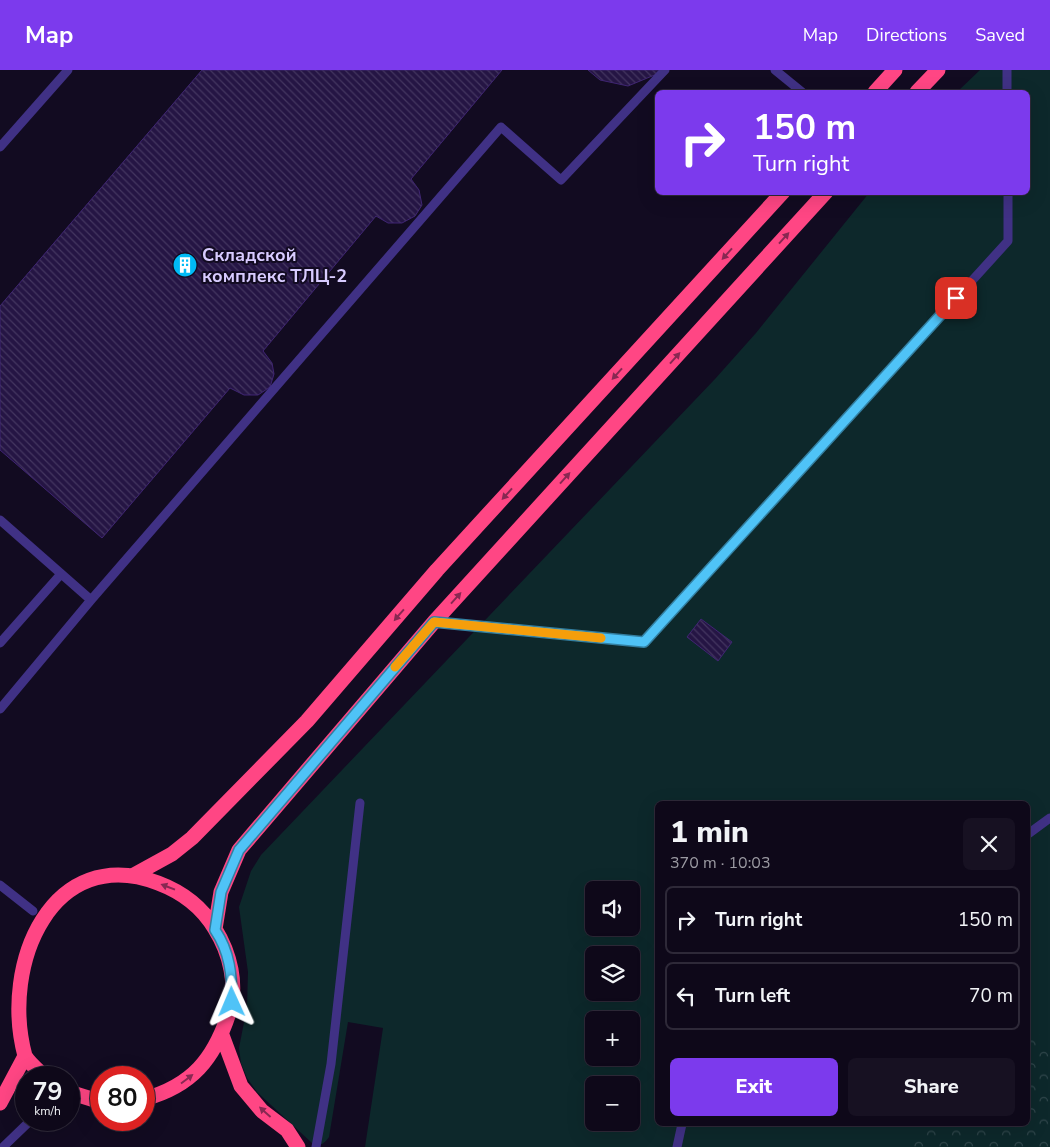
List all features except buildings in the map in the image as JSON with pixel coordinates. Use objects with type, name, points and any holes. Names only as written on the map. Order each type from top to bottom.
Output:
[{"type":"highway","points":[[877,90],[895,70]]},
{"type":"highway","points":[[919,90],[938,70]]},
{"type":"highway","points":[[132,876],[172,854],[192,838],[307,721],[437,570],[780,195]]},
{"type":"highway","points":[[215,930],[221,892],[239,850],[434,622],[823,195]]},
{"type":"highway","points":[[24,924],[33,911],[64,887],[102,875],[141,876],[178,890],[207,916],[223,942],[232,971],[232,1002],[222,1035],[210,1057],[189,1079],[155,1096]]},
{"type":"highway","points":[[5,1006],[10,1029],[25,1056],[35,1066]]},
{"type":"highway","points":[[222,1035],[241,1086],[262,1110],[287,1130],[298,1147]]},
{"type":"highway","points":[[0,1103],[25,1056]]},
{"type":"lane","points":[[0,147],[68,70]]},
{"type":"lane","points":[[0,709],[501,127],[561,180],[664,70]]},
{"type":"lane","points":[[775,70],[800,90]]},
{"type":"lane","points":[[1007,70],[1007,90]]},
{"type":"lane","points":[[434,622],[644,642],[1008,241],[1008,195]]},
{"type":"lane","points":[[0,520],[92,600]]},
{"type":"lane","points":[[0,643],[61,574]]},
{"type":"lane","points":[[316,1147],[331,1064],[360,802]]},
{"type":"lane","points":[[1030,833],[1050,818]]},
{"type":"lane","points":[[0,885],[33,911]]},
{"type":"lane","points":[[677,1147],[682,1126]]},
{"type":"lane","points":[[3,1147],[20,1131]]},
{"type":"green space","points":[[980,70],[1050,70],[1050,1147],[365,1147],[383,1028],[348,1022],[329,1137],[322,1144],[313,1144],[257,1092],[247,1078],[241,1063],[239,1048],[247,1007],[248,972],[239,907],[251,871],[261,855],[715,379],[756,333],[867,195],[1030,195],[1030,90],[959,90]]},
{"type":"green space","points":[[1038,1034],[1050,1039],[1050,1147],[907,1147],[932,1126],[1030,1126],[1030,1041]]},
{"type":"slow traffic","points":[[395,667],[434,622],[601,638]]},
{"type":"place","name":"Складской комплекс ТЛЦ-2","points":[[185,265]]},
{"type":"route","points":[[232,1002],[232,971],[223,942],[215,930],[221,892],[229,869],[239,850],[434,622],[644,642],[956,298]]}]
